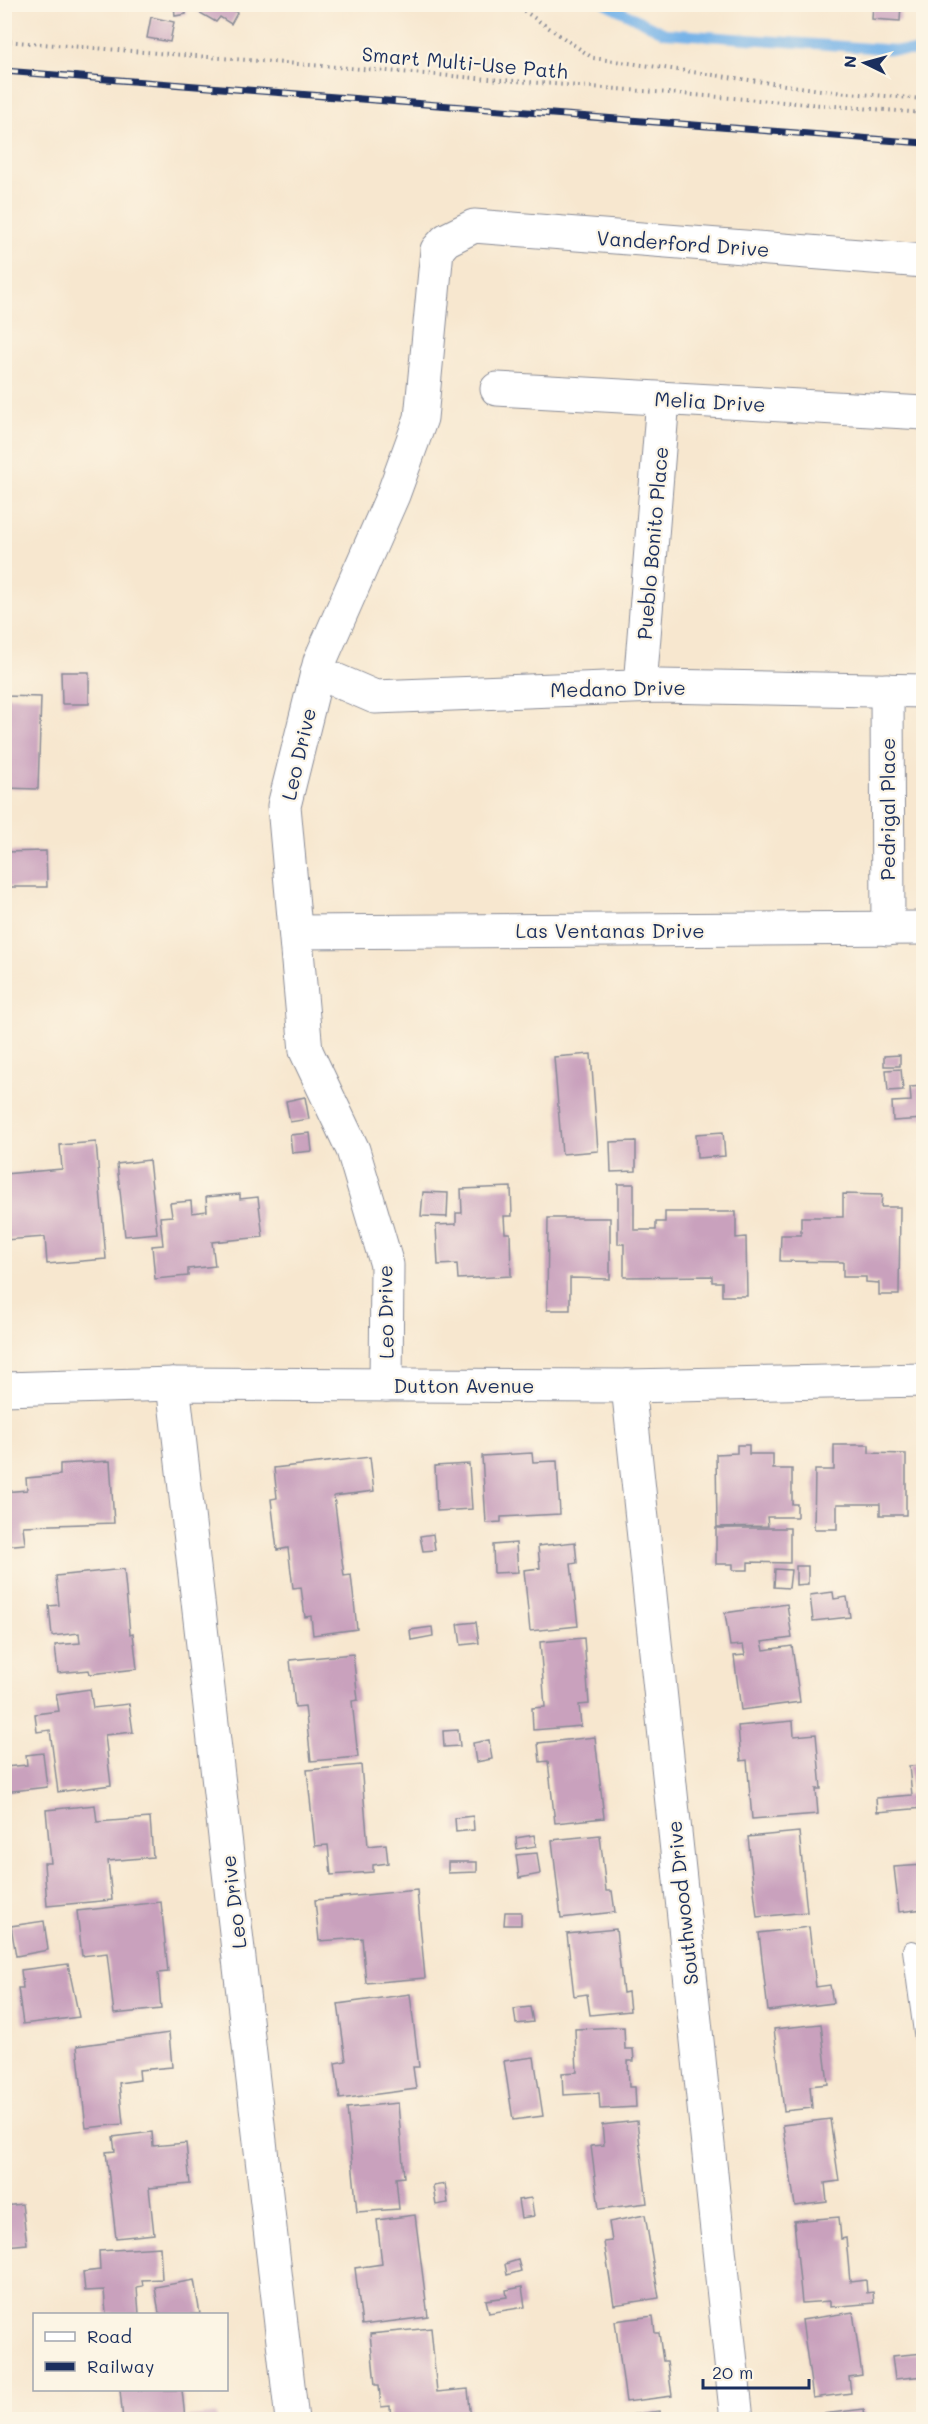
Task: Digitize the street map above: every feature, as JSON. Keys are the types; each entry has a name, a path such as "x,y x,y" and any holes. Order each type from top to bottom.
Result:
{"street":[{"name":"Vanderford Drive","path":"446,240 474,226 924,261"},
{"name":"Leo Drive","path":"386,1385 387,1265 353,1150 306,1051 284,806 317,672 393,495 421,418 437,250 446,240"},
{"name":"Melia Drive","path":"497,389 924,413"},
{"name":"Pueblo Bonito Place","path":"640,686 663,399"},
{"name":"Medano Drive","path":"317,672 375,697 640,686 924,691"},
{"name":"Pedrigal Place","path":"887,690 888,928"},
{"name":"Las Ventanas Drive","path":"297,932 924,928"},
{"name":"Dutton Avenue","path":"4,1389 173,1384 628,1386 924,1380"},
{"name":"Leo Drive","path":"173,1384 292,2420"},
{"name":"Southwood Drive","path":"628,1386 737,2420"}],"lane":[{"path":"912,1950 924,2040"}],"path":[{"path":"514,4 593,58 835,92 924,99"},
{"name":"Smart Multi-Use Path","path":"4,41 924,113"}],"building":[{"path":"174,4 186,4 186,14 175,16"},
{"path":"191,4 224,4 237,13 231,24 220,17 216,22 190,7"},
{"path":"873,4 901,4 900,21 872,19"},
{"path":"151,17 174,22 170,42 147,38"},
{"path":"61,672 89,672 89,704 62,704"},
{"path":"4,696 41,697 38,789 4,788"},
{"path":"46,851 47,887 4,887 4,852"},
{"path":"591,1054 598,1151 562,1154 554,1057"},
{"path":"900,1055 900,1066 884,1066 884,1056"},
{"path":"901,1069 903,1090 888,1091 886,1070"},
{"path":"924,1086 924,1119 893,1121 892,1102 911,1101 910,1087"},
{"path":"305,1097 309,1119 290,1122 286,1101"},
{"path":"723,1132 725,1156 697,1158 696,1134"},
{"path":"310,1133 312,1151 292,1153 290,1135"},
{"path":"636,1141 636,1171 611,1172 610,1142"},
{"path":"96,1142 106,1259 47,1264 45,1237 4,1240 4,1174 62,1169 60,1145"},
{"path":"149,1160 157,1233 125,1236 117,1164"},
{"path":"618,1184 634,1184 634,1230 656,1230 656,1222 665,1222 665,1212 736,1212 736,1238 746,1237 747,1296 722,1296 722,1282 712,1282 712,1276 624,1277 624,1244 618,1244"},
{"path":"511,1187 512,1216 504,1216 505,1233 510,1233 511,1276 458,1279 457,1264 438,1265 436,1225 456,1224 456,1213 462,1213 461,1189"},
{"path":"423,1192 448,1193 447,1217 421,1216"},
{"path":"240,1194 240,1199 258,1197 263,1237 212,1242 215,1266 188,1269 188,1276 155,1279 152,1246 163,1245 160,1217 172,1216 170,1203 191,1201 192,1213 207,1211 206,1197"},
{"path":"843,1194 882,1195 881,1207 900,1207 899,1295 879,1295 879,1283 866,1282 866,1277 843,1277 843,1262 780,1261 781,1235 801,1235 801,1217 843,1217"},
{"path":"548,1218 610,1218 610,1279 570,1278 570,1310 547,1310"},
{"path":"737,1445 749,1445 749,1454 773,1454 773,1469 792,1469 792,1504 797,1504 797,1517 767,1517 768,1526 717,1527 716,1454 737,1453"},
{"path":"834,1445 869,1445 869,1453 906,1454 906,1515 880,1515 880,1504 837,1504 837,1529 814,1529 815,1470 834,1470"},
{"path":"532,1453 533,1462 557,1461 560,1514 501,1517 501,1522 486,1523 482,1456"},
{"path":"370,1457 374,1491 334,1496 344,1576 351,1575 357,1629 313,1635 311,1616 305,1617 301,1587 293,1588 288,1548 277,1550 271,1499 277,1498 274,1468"},
{"path":"110,1461 114,1523 23,1526 25,1544 4,1546 4,1492 27,1490 26,1478 60,1475 60,1464"},
{"path":"469,1464 472,1509 437,1511 435,1466"},
{"path":"716,1528 790,1528 790,1563 748,1562 748,1570 733,1570 733,1564 716,1564"},
{"path":"433,1534 435,1550 423,1551 420,1536"},
{"path":"575,1542 577,1563 571,1564 578,1626 530,1631 524,1570 540,1568 538,1546"},
{"path":"516,1543 518,1572 494,1573 493,1545"},
{"path":"796,1566 808,1566 808,1584 796,1585"},
{"path":"124,1569 130,1634 133,1633 137,1669 90,1674 89,1670 58,1673 55,1645 80,1643 79,1633 52,1636 49,1606 59,1605 56,1576"},
{"path":"775,1569 791,1570 789,1588 774,1587"},
{"path":"833,1592 834,1599 847,1597 850,1617 813,1621 810,1595"},
{"path":"787,1604 792,1638 762,1642 764,1650 792,1646 800,1702 741,1710 734,1656 745,1655 743,1645 730,1646 725,1613"},
{"path":"476,1622 479,1643 461,1645 458,1624"},
{"path":"432,1627 433,1636 411,1640 410,1630"},
{"path":"584,1638 589,1704 579,1705 581,1726 533,1730 532,1708 545,1707 540,1642"},
{"path":"353,1654 358,1700 352,1701 358,1757 311,1761 305,1706 295,1707 290,1660"},
{"path":"90,1689 93,1708 129,1704 133,1732 105,1735 111,1785 58,1792 50,1730 37,1732 35,1714 59,1711 56,1694"},
{"path":"793,1721 794,1736 816,1734 821,1789 816,1789 818,1814 752,1819 747,1760 741,1761 738,1726"},
{"path":"458,1730 460,1746 444,1747 443,1731"},
{"path":"595,1737 604,1818 555,1823 548,1761 540,1762 538,1743"},
{"path":"489,1740 492,1759 476,1762 473,1743"},
{"path":"43,1753 47,1787 4,1792 4,1767 27,1765 26,1755"},
{"path":"361,1765 368,1846 386,1844 388,1863 373,1865 373,1872 331,1875 328,1845 315,1846 307,1770"},
{"path":"924,1765 924,1808 877,1812 876,1798 912,1795 909,1766"},
{"path":"95,1805 97,1822 150,1818 153,1857 108,1861 112,1900 47,1906 44,1863 51,1863 46,1810"},
{"path":"473,1816 474,1830 456,1832 455,1818"},
{"path":"799,1832 807,1912 757,1917 748,1837"},
{"path":"534,1835 536,1846 517,1849 516,1838"},
{"path":"600,1835 606,1891 612,1891 615,1912 561,1918 552,1840"},
{"path":"537,1853 540,1874 519,1878 516,1855"},
{"path":"448,1862 477,1862 477,1872 448,1873"},
{"path":"924,1865 924,1909 899,1912 894,1867"},
{"path":"417,1890 425,1978 366,1983 362,1938 319,1941 315,1900"},
{"path":"161,1902 168,1972 158,1973 161,2009 114,2014 107,1953 82,1956 77,1911"},
{"path":"505,1912 521,1912 521,1925 504,1925"},
{"path":"44,1921 48,1950 16,1956 11,1926"},
{"path":"809,1927 816,1987 830,1985 833,2003 768,2011 759,1933"},
{"path":"616,1929 623,1993 628,1992 630,2011 590,2015 587,1994 574,1996 567,1934"},
{"path":"68,1964 79,2017 23,2024 18,1988 23,1988 21,1970"},
{"path":"410,1994 419,2067 413,2067 416,2089 340,2099 335,2063 346,2061 338,2004"},
{"path":"530,2007 533,2022 516,2024 514,2009"},
{"path":"821,2024 828,2084 810,2086 812,2108 784,2111 774,2029"},
{"path":"624,2027 625,2049 633,2049 634,2061 628,2061 629,2087 635,2087 636,2107 600,2109 599,2093 563,2095 562,2073 577,2072 575,2029"},
{"path":"169,2033 172,2067 139,2070 140,2080 119,2083 123,2124 86,2128 77,2046"},
{"path":"534,2057 543,2116 513,2120 504,2061"},
{"path":"398,2103 404,2177 396,2178 399,2209 357,2212 347,2108"},
{"path":"830,2119 839,2181 825,2183 827,2202 795,2206 783,2125"},
{"path":"637,2121 647,2203 599,2209 591,2146 604,2145 602,2125"},
{"path":"152,2132 153,2146 186,2143 190,2184 149,2188 154,2234 116,2238 106,2152 115,2151 113,2137"},
{"path":"445,2184 448,2203 436,2205 433,2186"},
{"path":"531,2198 534,2216 521,2218 518,2200"},
{"path":"22,2204 27,2244 6,2246 4,2206"},
{"path":"415,2215 428,2317 362,2325 355,2268 382,2264 377,2220"},
{"path":"645,2215 659,2298 614,2305 604,2242 612,2241 609,2222"},
{"path":"839,2217 841,2239 846,2238 850,2282 866,2280 867,2293 873,2292 874,2303 830,2307 830,2301 802,2303 794,2221"},
{"path":"160,2247 162,2279 142,2280 143,2286 137,2287 139,2313 106,2313 104,2290 85,2291 83,2272 100,2270 99,2251"},
{"path":"518,2260 521,2271 507,2275 505,2264"},
{"path":"194,2280 200,2313 159,2313 155,2287"},
{"path":"522,2287 525,2307 489,2313 486,2300 507,2297 506,2290"},
{"path":"853,2312 862,2375 849,2377 851,2393 813,2398 802,2320"},
{"path":"653,2316 655,2333 659,2333 663,2361 667,2361 672,2396 626,2402 615,2321"},
{"path":"431,2328 437,2392 468,2389 471,2420 391,2420 390,2406 381,2407 379,2385 375,2385 370,2334"},
{"path":"924,2353 924,2376 895,2379 892,2356"},
{"path":"120,2391 182,2391 185,2418 216,2414 217,2420 123,2420"},
{"path":"864,2409 865,2420 815,2420 815,2415"},
{"path":"660,2411 661,2420 630,2420 630,2415"}],"waterway":[{"path":"606,4 665,33 924,52"}],"railway":[{"path":"4,71 924,143"}]}
